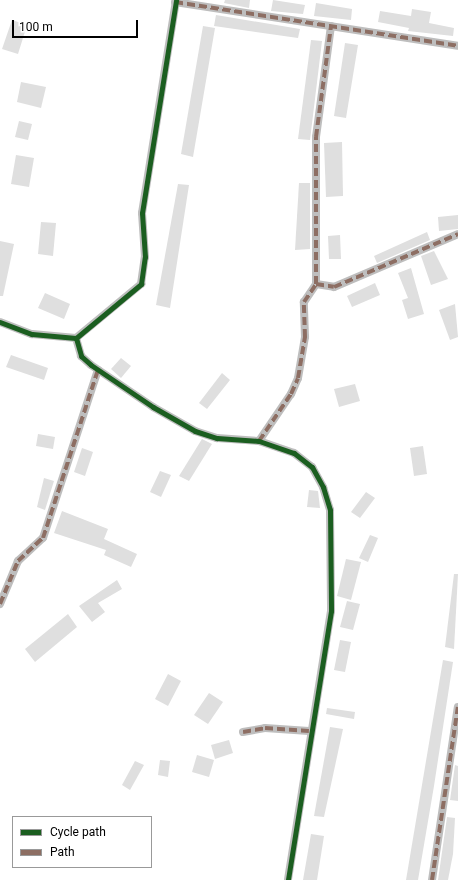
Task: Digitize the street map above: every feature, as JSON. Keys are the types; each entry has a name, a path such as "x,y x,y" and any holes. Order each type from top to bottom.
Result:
{"street":[{"path":"0,322 32,334 76,338 140,284 146,257 142,213 175,1 458,46"},
{"path":"259,441 288,400 298,378 305,337 304,302 316,284 316,137 331,26"},
{"path":"316,284 334,287 458,234"},
{"path":"76,338 81,356 98,370 195,431 217,438 259,441 294,453 312,467 324,487 330,510 331,611 309,732 288,880"},
{"path":"0,604 18,561 44,538 98,370"},
{"path":"432,880 458,707"},
{"path":"243,732 265,728 309,732"}],"building":[{"path":"225,0 250,0 249,8 224,3"},
{"path":"273,0 305,5 303,14 271,11"},
{"path":"316,3 352,9 351,20 314,16"},
{"path":"412,9 431,12 429,23 454,28 453,36 408,31 409,28 378,22 380,11 411,16"},
{"path":"216,15 300,29 298,38 214,26"},
{"path":"12,20 27,25 18,54 2,49"},
{"path":"203,26 215,28 193,157 181,154"},
{"path":"311,40 322,41 310,140 298,139"},
{"path":"345,43 358,45 346,118 334,116"},
{"path":"21,82 46,87 41,108 17,102"},
{"path":"19,121 32,124 28,140 15,137"},
{"path":"342,142 343,196 326,197 324,143"},
{"path":"16,155 34,158 29,187 11,184"},
{"path":"299,183 310,183 310,249 295,250"},
{"path":"178,184 189,185 170,308 156,305"},
{"path":"458,215 458,229 439,231 438,217"},
{"path":"41,222 56,223 53,256 38,254"},
{"path":"427,232 430,240 377,263 374,256"},
{"path":"340,235 341,259 329,259 328,236"},
{"path":"0,241 14,244 3,296 0,296"},
{"path":"434,251 448,279 431,285 421,256"},
{"path":"411,268 424,314 408,319 402,300 408,298 398,273"},
{"path":"375,283 380,295 352,307 347,296"},
{"path":"45,293 70,304 64,319 38,308"},
{"path":"455,304 458,337 450,340 439,310"},
{"path":"11,355 48,368 44,380 6,367"},
{"path":"121,358 131,366 121,378 111,369"},
{"path":"222,373 230,380 207,409 199,403"},
{"path":"355,384 360,401 339,407 334,389"},
{"path":"38,434 55,437 53,449 36,446"},
{"path":"202,439 212,444 189,481 179,476"},
{"path":"423,446 427,474 414,476 410,448"},
{"path":"82,448 93,452 85,476 74,472"},
{"path":"160,471 171,475 161,497 150,492"},
{"path":"44,478 54,481 45,510 37,507"},
{"path":"309,490 318,491 320,508 307,507"},
{"path":"366,492 375,498 360,518 351,512"},
{"path":"62,511 108,529 104,539 137,554 131,567 104,555 106,550 54,533"},
{"path":"370,535 378,538 368,562 359,558"},
{"path":"346,559 361,562 351,600 337,596"},
{"path":"454,574 458,574 454,649 445,647"},
{"path":"117,580 122,589 98,603 105,612 92,622 79,606"},
{"path":"347,601 360,604 353,630 340,627"},
{"path":"68,614 77,627 35,662 25,649"},
{"path":"340,640 351,642 345,672 334,670"},
{"path":"443,660 453,662 434,786 418,880 406,880"},
{"path":"168,674 181,681 168,706 155,699"},
{"path":"209,693 223,702 208,724 194,715"},
{"path":"327,708 355,712 354,719 326,714"},
{"path":"330,727 343,729 324,817 314,816"},
{"path":"229,740 233,753 215,759 211,745"},
{"path":"197,755 214,760 209,777 192,772"},
{"path":"160,760 170,761 168,777 158,775"},
{"path":"135,761 144,765 130,790 122,785"},
{"path":"455,765 458,766 458,801 450,800"},
{"path":"447,817 455,818 453,854 448,880 438,880"},
{"path":"311,834 324,836 317,880 303,880"}],"marked path":[{"path":"175,2 458,46"},
{"path":"316,284 316,137 331,26"},
{"path":"259,441 291,394 298,378 305,337 304,302 316,284 334,287 458,234"},
{"path":"0,604 18,561 43,538 98,370"},
{"path":"432,880 458,707"},
{"path":"243,732 265,728 309,731"}],"cycle path":[{"path":"0,322 32,334 76,338 141,284 145,257 142,213 176,0"},
{"path":"76,338 81,356 91,365 153,407 195,431 217,438 259,441 294,453 312,467 323,487 330,510 331,611 288,880"}]}
